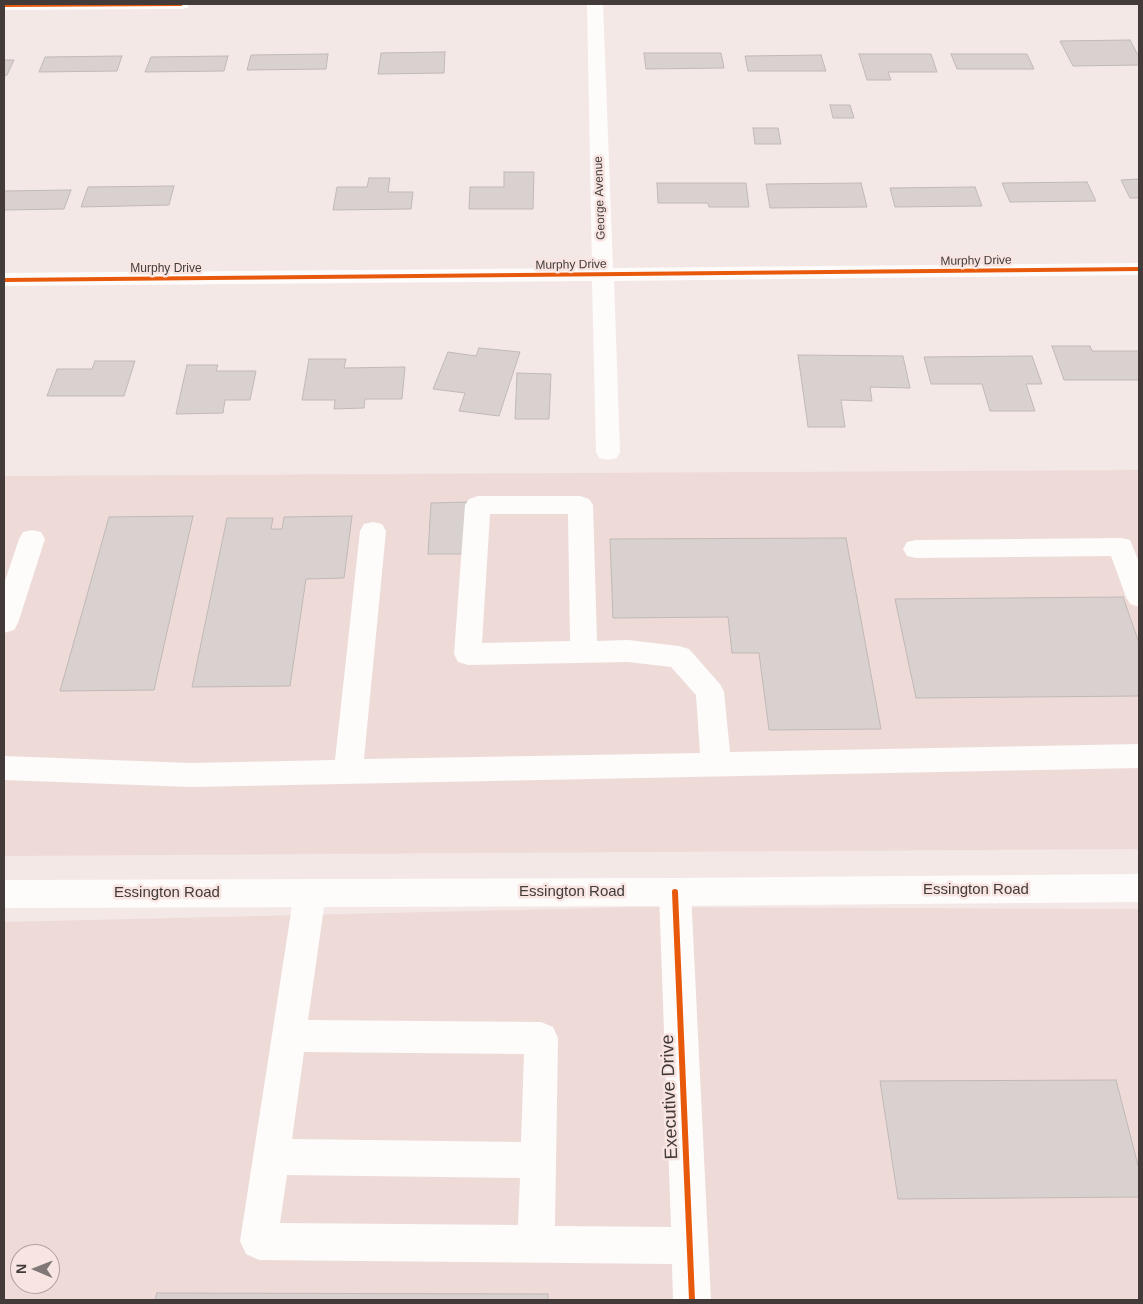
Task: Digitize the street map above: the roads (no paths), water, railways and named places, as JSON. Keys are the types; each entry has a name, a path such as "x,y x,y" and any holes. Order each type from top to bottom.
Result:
{"street":[{"path":"4,5 181,4"},
{"name":"George Avenue","path":"595,4 608,452"},
{"name":"Murphy Drive","path":"4,280 1139,269"},
{"path":"584,652 580,505 478,505 468,654 584,652 628,651 679,657 710,692 716,764"},
{"path":"348,772 373,531"},
{"path":"4,623 32,539"},
{"path":"916,549 1121,547 1139,597"},
{"path":"4,768 191,775 1139,756"},
{"name":"Essington Road","path":"4,894 675,892 1139,888"},
{"name":"Executive Drive","path":"675,892 692,1300"},
{"path":"310,893 259,1241 690,1246"},
{"path":"289,1036 542,1038 536,1244"},
{"path":"271,1157 538,1160"}]}
